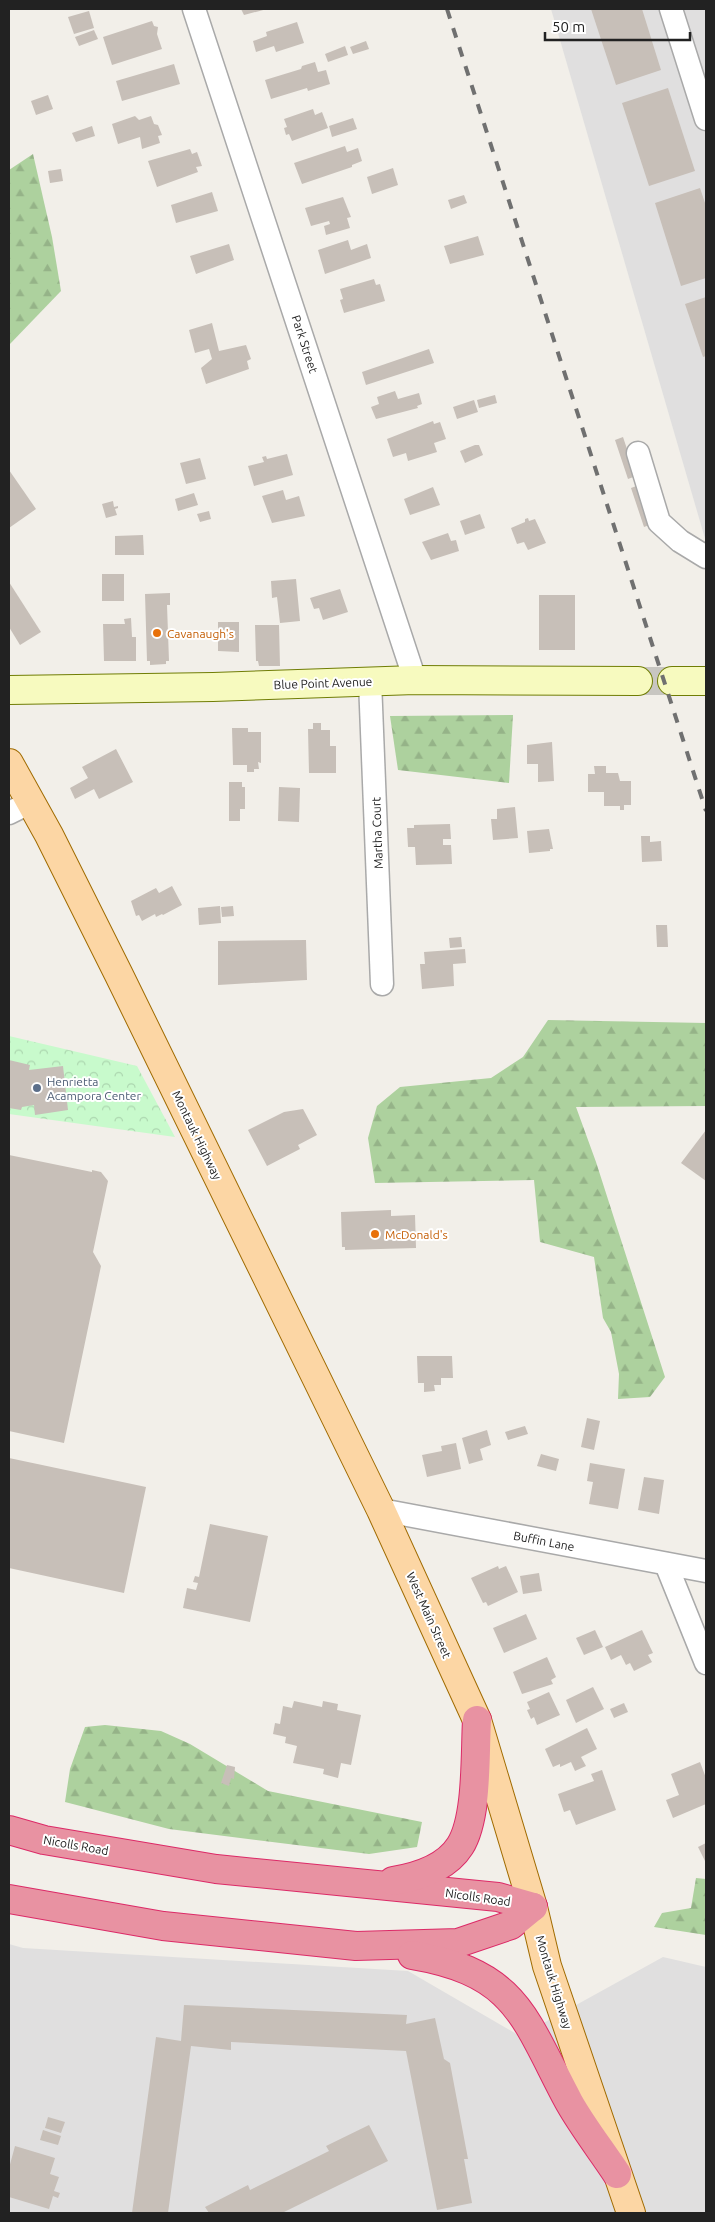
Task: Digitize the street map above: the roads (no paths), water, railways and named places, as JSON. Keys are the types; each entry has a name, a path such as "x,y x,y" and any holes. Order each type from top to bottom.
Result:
{"highway":[{"path":"373,1884 417,1877 446,1860 460,1846 467,1830 473,1800 477,1720"},
{"name":"Nicolls Road","path":"9,1830 44,1840 216,1869 498,1897 533,1907"},
{"name":"Nicolls Road","path":"9,1899 163,1926 356,1946 458,1943 511,1925 533,1907"},
{"path":"356,1946 442,1960 471,1970 494,1984 518,2006 540,2042 570,2103 618,2174"}],"main road":[{"name":"Montauk Highway","path":"9,763 20,807 381,1510"},
{"name":"West Main Street","path":"381,1510 477,1720"},
{"name":"Montauk Highway","path":"477,1720 533,1907 547,1966 631,2213"}],"street":[{"name":"Park Street","path":"194,9 416,680"},
{"path":"671,9 706,119"},
{"path":"638,453 659,522 680,541 706,557"},
{"name":"Blue Point Avenue","path":"9,690 416,680 638,681"},
{"name":"Martha Court","path":"370,681 382,984"},
{"path":"672,681 706,681"},
{"name":"Buffin Lane","path":"381,1510 706,1571"},
{"path":"666,1564 706,1663"}],"tunnel":[{"path":"638,681 672,681"}],"railway":[{"path":"447,9 706,811"}],"place":[{"name":"Cavanaugh's","path":"157,633"},
{"name":"Henrietta Acampora Center","path":"37,1088"},
{"name":"McDonald's","path":"375,1234"}]}
